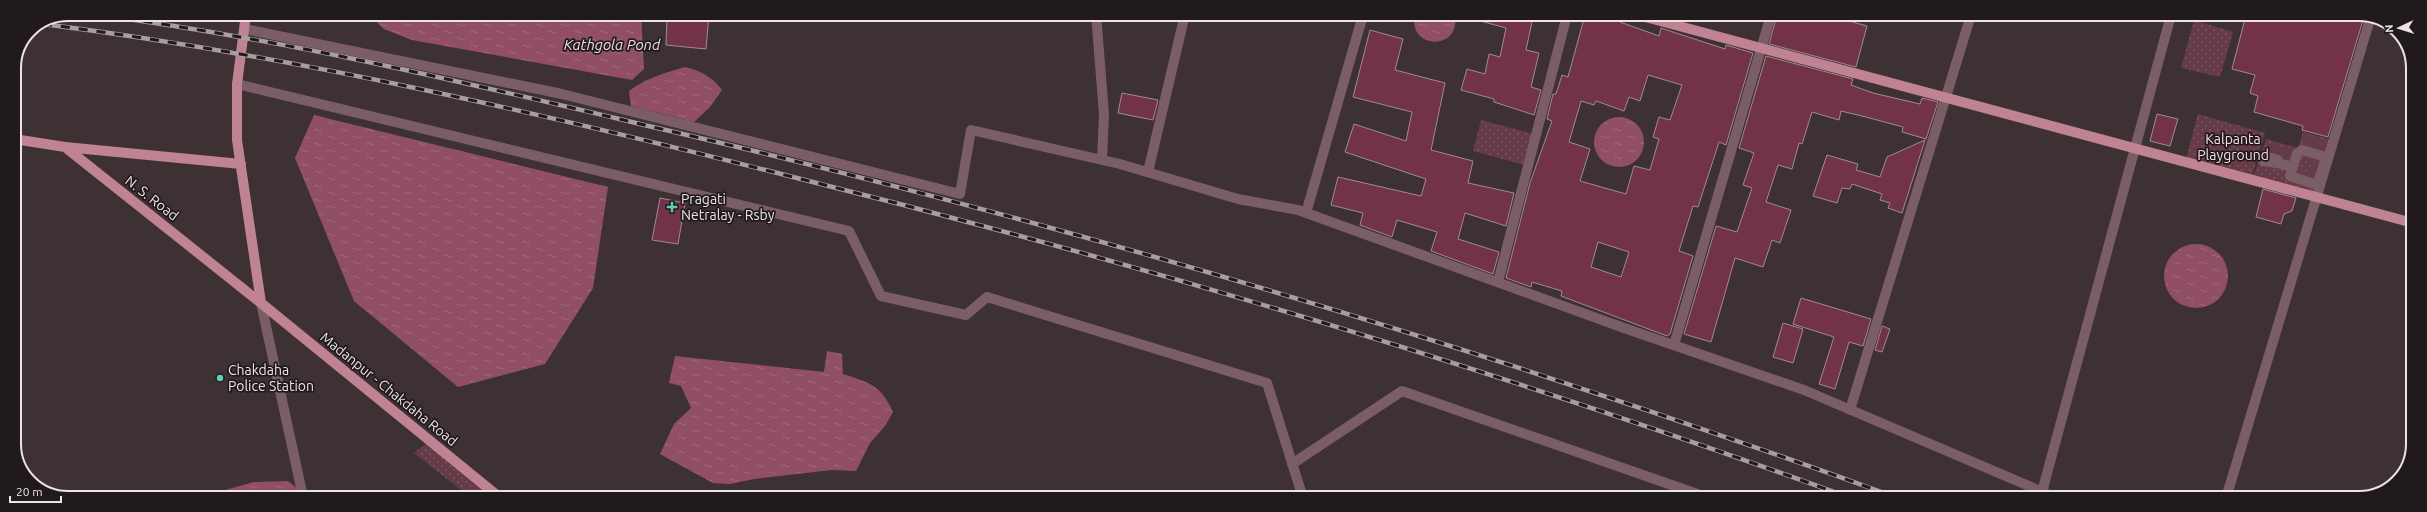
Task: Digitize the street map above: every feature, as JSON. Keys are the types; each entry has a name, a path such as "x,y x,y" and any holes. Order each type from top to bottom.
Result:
{"main road":[{"path":"246,21 237,84 237,140 261,303"},
{"path":"1661,21 2406,221"},
{"name":"N. S. Road","path":"21,140 65,147 261,303"},
{"path":"65,147 241,164"},
{"name":"Madanpur - Chakdaha Road","path":"261,303 492,491"}],"street":[{"path":"1097,21 1104,114 1102,160"},
{"path":"1148,172 1183,21"},
{"path":"1306,213 1361,21"},
{"path":"1498,282 1564,21"},
{"path":"1674,345 1769,21"},
{"path":"1850,410 1969,21"},
{"path":"2042,491 2169,21"},
{"path":"2228,491 2369,22"},
{"path":"245,29 562,94 960,194 971,130 1102,160 1238,199 1306,213 1804,390 2040,491"},
{"path":"237,84 849,231 881,296 966,316 987,297 1267,383 1301,491"},
{"path":"2278,163 2292,171"},
{"path":"261,303 301,491"},
{"path":"1292,464 1402,391 1690,491"}],"green space":[{"path":"2194,21 2233,32 2220,77 2181,68"},
{"name":"Kalpanta Playground","path":"2198,114 2265,133 2252,176 2186,158"},
{"path":"1481,120 1537,135 1528,166 1473,151"},
{"path":"2303,132 2333,140 2316,195 2253,178 2266,139 2298,148"},
{"path":"2305,135 2331,143 2328,156 2301,148"},
{"path":"2269,144 2295,151 2292,163 2266,155"},
{"path":"2315,158 2325,158 2318,182 2293,176 2295,168 2307,172 2312,170"},
{"path":"427,443 485,491 462,491 414,453"}],"water":[{"name":"Kathgola Pond","path":"375,21 641,21 644,69 632,80 412,40 384,29"},
{"path":"1415,21 1455,21 1455,27 1450,35 1443,40 1434,42 1426,40 1419,35 1415,26"},
{"path":"685,67 696,70 705,75 714,81 722,90 710,107 694,122 631,106 629,91 649,79"},
{"path":"314,115 608,187 593,288 545,364 458,387 354,301 295,158"},
{"path":"1614,117 1624,117 1637,124 1644,137 1644,147 1637,160 1624,167 1614,167 1605,163 1598,156 1594,147 1594,137 1598,128 1605,121"},
{"path":"2196,244 2214,250 2222,258 2228,276 2222,294 2214,302 2196,308 2178,302 2170,294 2164,276 2170,258 2178,250"},
{"path":"827,351 842,354 843,374 874,386 884,396 893,412 885,426 870,443 856,471 832,470 754,479 730,484 713,483 660,454 674,424 691,408 681,386 669,383 675,356 824,372"},
{"path":"288,481 299,491 222,491 254,482"}],"building":[{"path":"667,21 708,21 706,49 666,45"},
{"path":"1480,21 1532,21 1526,50 1539,53 1531,87 1541,90 1534,115 1494,102 1494,99 1461,90 1467,69 1485,74 1489,54 1500,57 1506,28"},
{"path":"1583,21 1620,21 1659,36 1661,28 1725,49 1726,45 1753,53 1726,145 1719,142 1698,207 1693,206 1679,251 1693,256 1670,334 1667,336 1561,296 1562,291 1532,282 1531,287 1506,278 1530,183 1552,121 1547,119 1553,94 1556,94 1562,75 1568,77","holes":["1648,75 1682,85 1670,120 1659,117 1653,137 1659,139 1650,170 1634,166 1626,194 1580,181 1590,149 1569,142 1581,101 1594,105 1596,101 1624,111 1629,97 1640,101","1598,242 1629,252 1621,277 1591,267"]},
{"path":"1775,21 1849,21 1867,26 1856,67 1769,44"},
{"path":"2244,21 2363,21 2328,137 2302,130 2303,126 2254,112 2258,96 2250,93 2255,75 2232,69"},
{"path":"1370,30 1403,39 1395,70 1445,83 1431,150 1473,161 1468,183 1514,193 1506,226 1465,213 1458,239 1499,252 1493,274 1431,251 1437,232 1397,220 1392,237 1360,225 1363,213 1331,205 1338,177 1421,196 1426,179 1345,152 1354,124 1406,141 1412,112 1353,97"},
{"path":"1766,56 1853,79 1851,85 1873,93 1920,104 1922,98 1938,102 1926,139 1902,132 1903,127 1841,111 1839,120 1812,112 1802,144 1799,143 1792,169 1778,165 1766,202 1791,210 1780,243 1772,240 1763,267 1735,258 1711,342 1684,334 1716,226 1737,232 1752,188 1743,185 1754,153 1739,148"},
{"path":"1122,93 1158,100 1153,120 1118,113"},
{"path":"2157,114 2178,119 2170,146 2150,141"},
{"path":"1925,140 1902,213 1888,208 1890,203 1880,200 1882,194 1852,184 1850,189 1842,188 1837,203 1813,196 1827,155 1858,164 1856,170 1880,177 1887,157"},
{"path":"2263,189 2296,198 2292,211 2284,214 2281,224 2256,217"},
{"path":"660,198 685,203 678,244 652,240"},
{"path":"1801,298 1871,319 1863,346 1849,342 1835,389 1819,384 1834,337 1793,324"},
{"path":"1783,323 1803,329 1793,363 1773,357"},
{"path":"1882,326 1890,329 1882,352 1875,350"}],"railway":[{"path":"140,21 232,36 373,63 583,110 811,165 1125,248 1436,341 1591,391 1878,491"},
{"path":"50,25 137,37 231,53 419,89 512,109 697,153 923,210 1191,284 1457,364 1589,407 1831,491"}],"place":[{"name":"Pragati Netralay - Rsby","path":"672,207"},
{"name":"Chakdaha Police Station","path":"220,378"}]}
